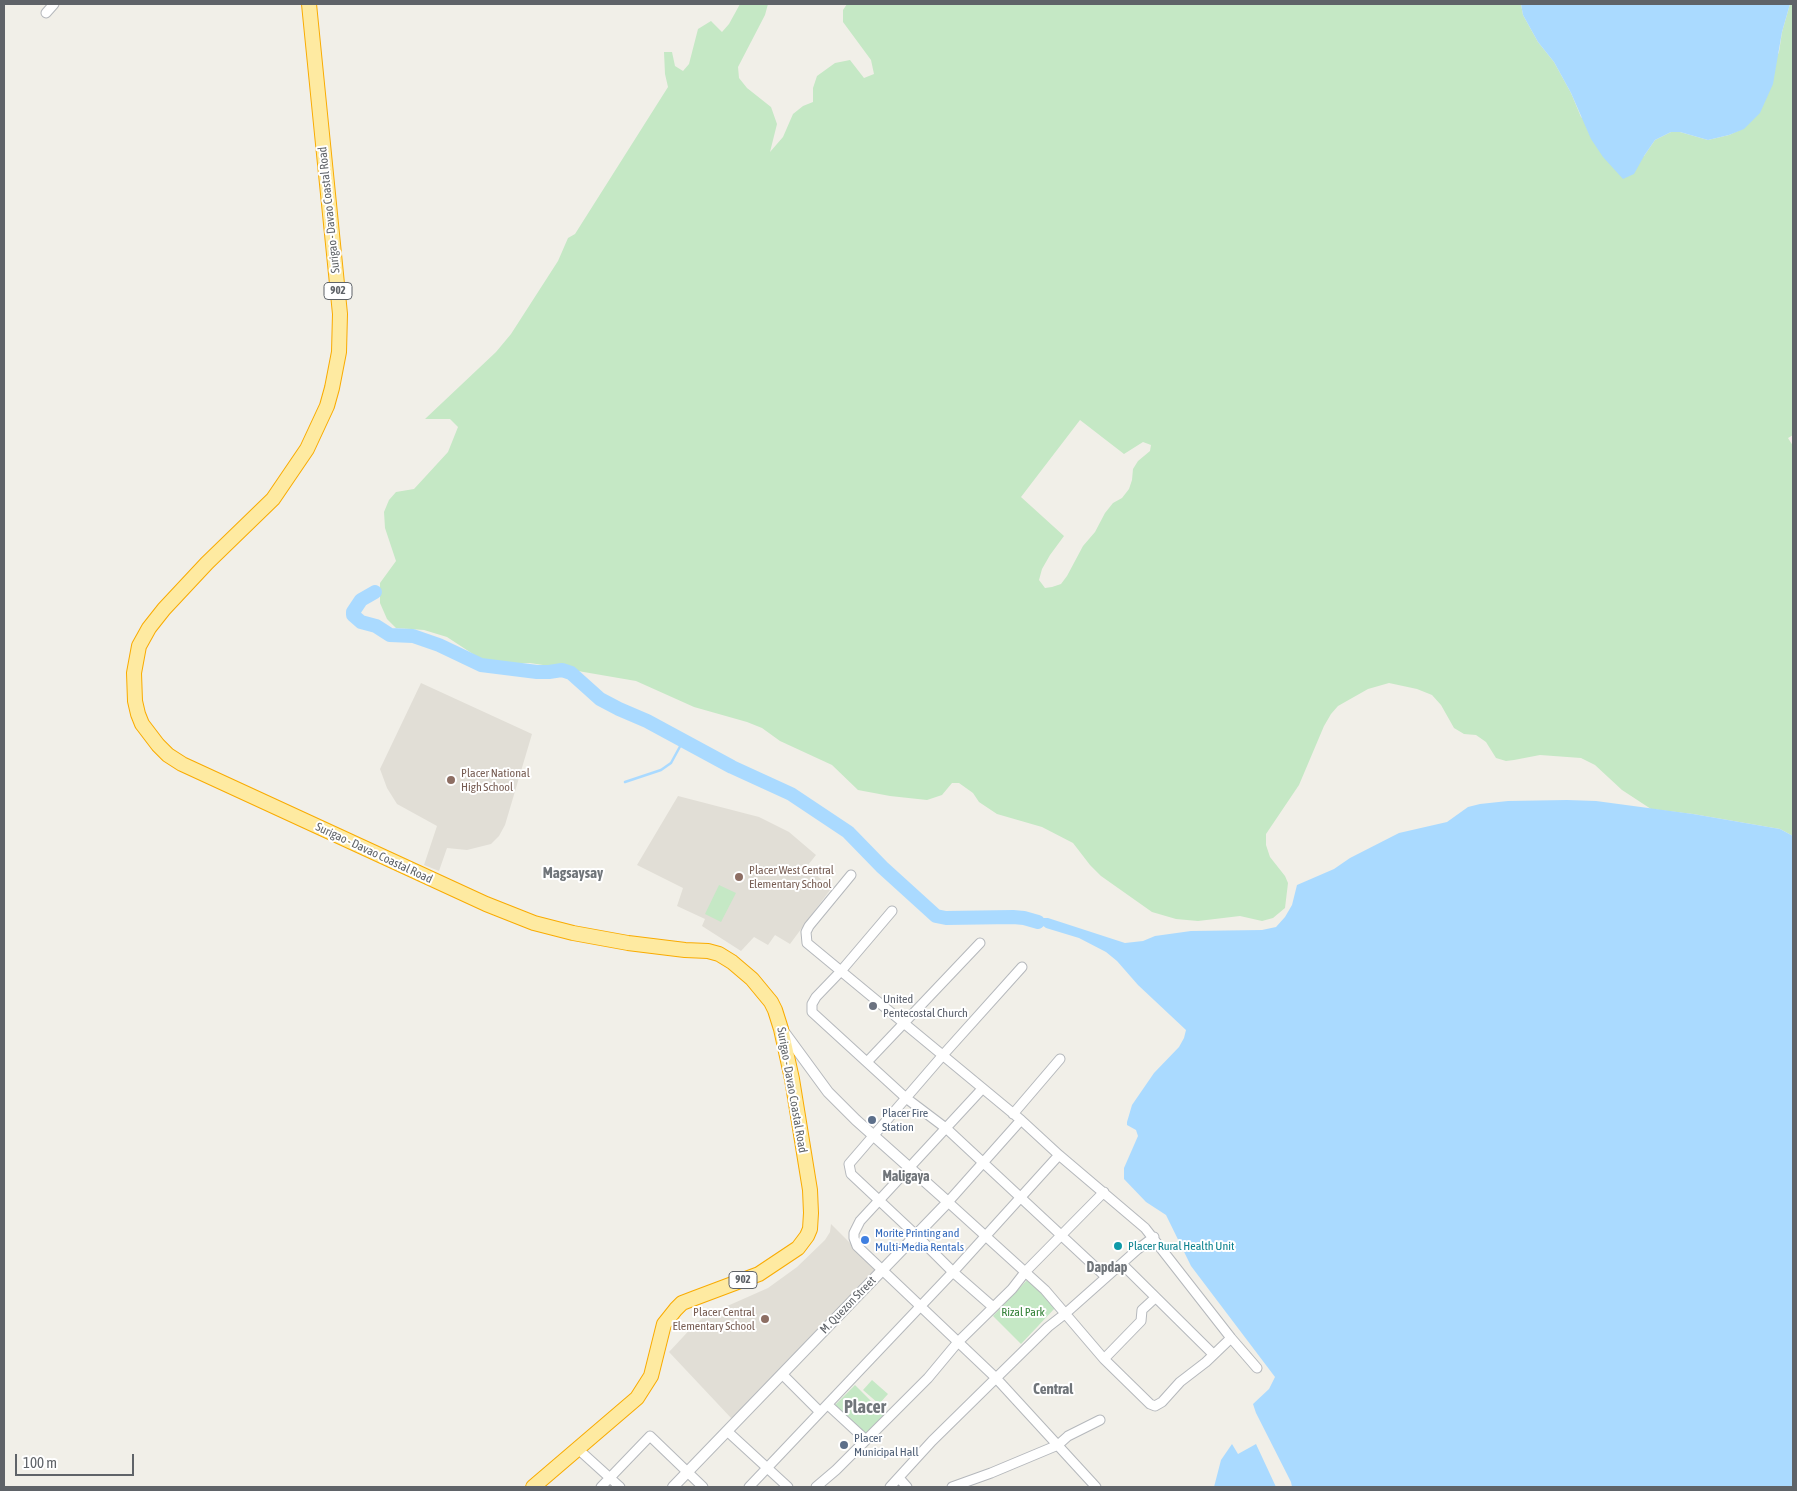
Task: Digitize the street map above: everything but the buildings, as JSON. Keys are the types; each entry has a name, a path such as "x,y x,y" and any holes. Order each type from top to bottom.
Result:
{"highway":[{"name":"Surigao - Davao Coastal Road","path":"310,4 336,273 340,334 339,352 332,388 327,406 306,450 273,498 207,562 154,620 139,646 134,673 134,700 138,714 150,736 168,755 196,772 486,904 534,923 602,939 685,950 708,951 719,954 743,971 761,988 771,1002 781,1028 792,1079 810,1190 811,1213 807,1236 798,1248 789,1256 759,1274 682,1303 676,1308 664,1324 651,1376 643,1391 633,1402 534,1487"}],"street":[{"path":"46,13 54,4"},
{"path":"851,874 809,926 805,936 807,942 1021,1120 1154,1237 1231,1338 1257,1368"},
{"path":"892,911 841,971 816,997 811,1008 814,1015 906,1098 947,1129 982,1164 1106,1277"},
{"path":"867,1062 980,943"},
{"path":"993,1307 953,1272 850,1174 848,1168 855,1155 875,1136 942,1055 1022,968"},
{"path":"781,1028 828,1092 909,1168 987,1235 1026,1272 1066,1313 1104,1359 1150,1404 1155,1406 1162,1402 1180,1382 1206,1362 1231,1338"},
{"path":"1013,1114 1060,1059"},
{"path":"982,1089 860,1221 854,1233 854,1238 857,1246 881,1270 996,1378 1096,1487"},
{"name":"M. Quezon Street","path":"673,1487 948,1202 1021,1120"},
{"path":"749,1487 1022,1199 1060,1155"},
{"path":"816,1487 928,1378 958,1342 1012,1289 1026,1272 1104,1192"},
{"path":"890,1487 932,1441 1048,1327 1154,1237"},
{"path":"1122,1264 1213,1354"},
{"path":"1104,1359 1140,1322 1142,1310 1155,1298"},
{"path":"782,1374 820,1412"},
{"path":"828,1404 866,1440"},
{"path":"952,1487 1058,1445 1068,1436 1100,1420"},
{"path":"727,1431 788,1487"},
{"path":"601,1487 650,1436 703,1487"},
{"path":"578,1449 620,1487"},
{"path":"899,1478 907,1487"}],"shaded area":[{"name":"Placer National High School","path":"421,683 532,734 505,825 499,836 491,844 467,850 447,848 439,871 424,865 437,826 397,804 387,788 380,769"},
{"name":"Placer West Central Elementary School","path":"678,796 759,817 789,832 816,855 808,865 830,890 790,944 775,935 768,945 754,937 741,951 702,926 705,919 677,906 683,888 637,865"},
{"name":"Placer Central Elementary School","path":"831,1224 876,1269 732,1419 669,1352 696,1323 707,1315 768,1288 797,1267 825,1240 830,1232"}],"green space":[{"path":"740,4 768,4 765,15 738,67 739,78 747,88 771,107 777,124 770,152 783,137 793,114 803,106 813,102 813,88 817,76 835,63 850,60 864,78 874,74 871,60 843,22 843,10 847,4 1521,4 1523,15 1538,42 1554,62 1571,93 1581,117 1644,156 1655,140 1671,132 1680,132 1708,140 1729,135 1744,128 1779,52 1782,32 1790,4 1793,4 1793,435 1788,438 1793,446 1793,836 1780,829 1651,809 1622,790 1595,765 1581,758 1540,755 1506,761 1496,758 1486,742 1476,735 1464,734 1454,728 1441,705 1432,695 1417,689 1389,683 1368,689 1338,706 1331,714 1299,785 1266,834 1266,845 1270,857 1285,876 1288,883 1285,908 1273,918 1262,921 1240,916 1198,921 1176,919 1152,912 1101,876 1073,843 1042,827 997,814 979,802 973,793 959,783 952,783 942,795 927,800 858,790 832,765 780,741 762,728 694,707 636,681 530,663 494,664 479,658 447,637 424,630 396,628 387,619 380,603 380,583 396,561 385,528 384,512 389,500 396,492 414,489 448,452 458,427 450,419 425,419 496,352 511,334 558,261 568,238 575,234 668,87 665,74 664,52 672,52 675,66 683,71 689,64 698,29 711,21 722,32 729,24","holes":["1080,420 1124,454 1143,442 1151,445 1150,451 1138,461 1133,469 1129,489 1105,513 1095,532 1083,546 1067,576 1061,584 1045,588 1039,580 1042,569 1064,536 1021,497"]},
{"path":"719,885 736,893 721,922 705,914"},
{"name":"Rizal Park","path":"1028,1279 1056,1307 1021,1344 993,1316"},
{"path":"872,1380 888,1394 879,1404 863,1390"},
{"path":"855,1385 885,1415 865,1435 835,1405"}],"water":[{"path":"1521,4 1790,4 1782,32 1773,84 1760,113 1744,129 1708,140 1680,132 1671,132 1655,140 1634,174 1623,179 1603,157 1591,139 1571,93 1554,62 1538,42 1523,15"},
{"path":"1508,801 1596,801 1693,814 1780,829 1793,836 1793,1487 1292,1487 1253,1404 1269,1389 1275,1377 1191,1266 1166,1215 1146,1202 1124,1179 1124,1168 1138,1136 1136,1130 1127,1125 1132,1105 1154,1073 1179,1047 1186,1030 1106,952 1079,938 1046,928 1038,922 1048,918 1125,943 1143,941 1155,936 1191,931 1262,930 1276,927 1292,905 1297,885 1334,869 1350,858 1399,833 1447,822 1468,807 1480,804"},
{"path":"1232,1444 1238,1454 1256,1444 1276,1487 1214,1487 1221,1460"}],"waterway":[{"path":"375,592 361,600 353,612 353,615 361,622 376,626 390,635 413,636 439,645 481,665 537,672 562,670 571,673 600,699 647,721 732,767 791,794 848,832 882,867 936,916 946,918 1013,917 1038,922"},
{"path":"625,782 661,770 671,763 683,741"}],"place":[{"name":"Placer National High School","path":"451,780"},
{"name":"Placer West Central Elementary School","path":"739,877"},
{"name":"United Pentecostal Church","path":"873,1006"},
{"name":"Placer Fire Station","path":"872,1120"},
{"name":"Morite Printing and Multi-Media Rentals","path":"865,1240"},
{"name":"Placer Rural Health Unit","path":"1118,1246"},
{"name":"Placer Central Elementary School","path":"765,1319"},
{"name":"Placer Municipal Hall","path":"844,1445"}],"district":[{"name":"Magsaysay","path":"573,873"},
{"name":"Maligaya","path":"906,1177"},
{"name":"Dapdap","path":"1107,1268"},
{"name":"Central","path":"1053,1389"},
{"name":"Placer","path":"865,1407"}]}
